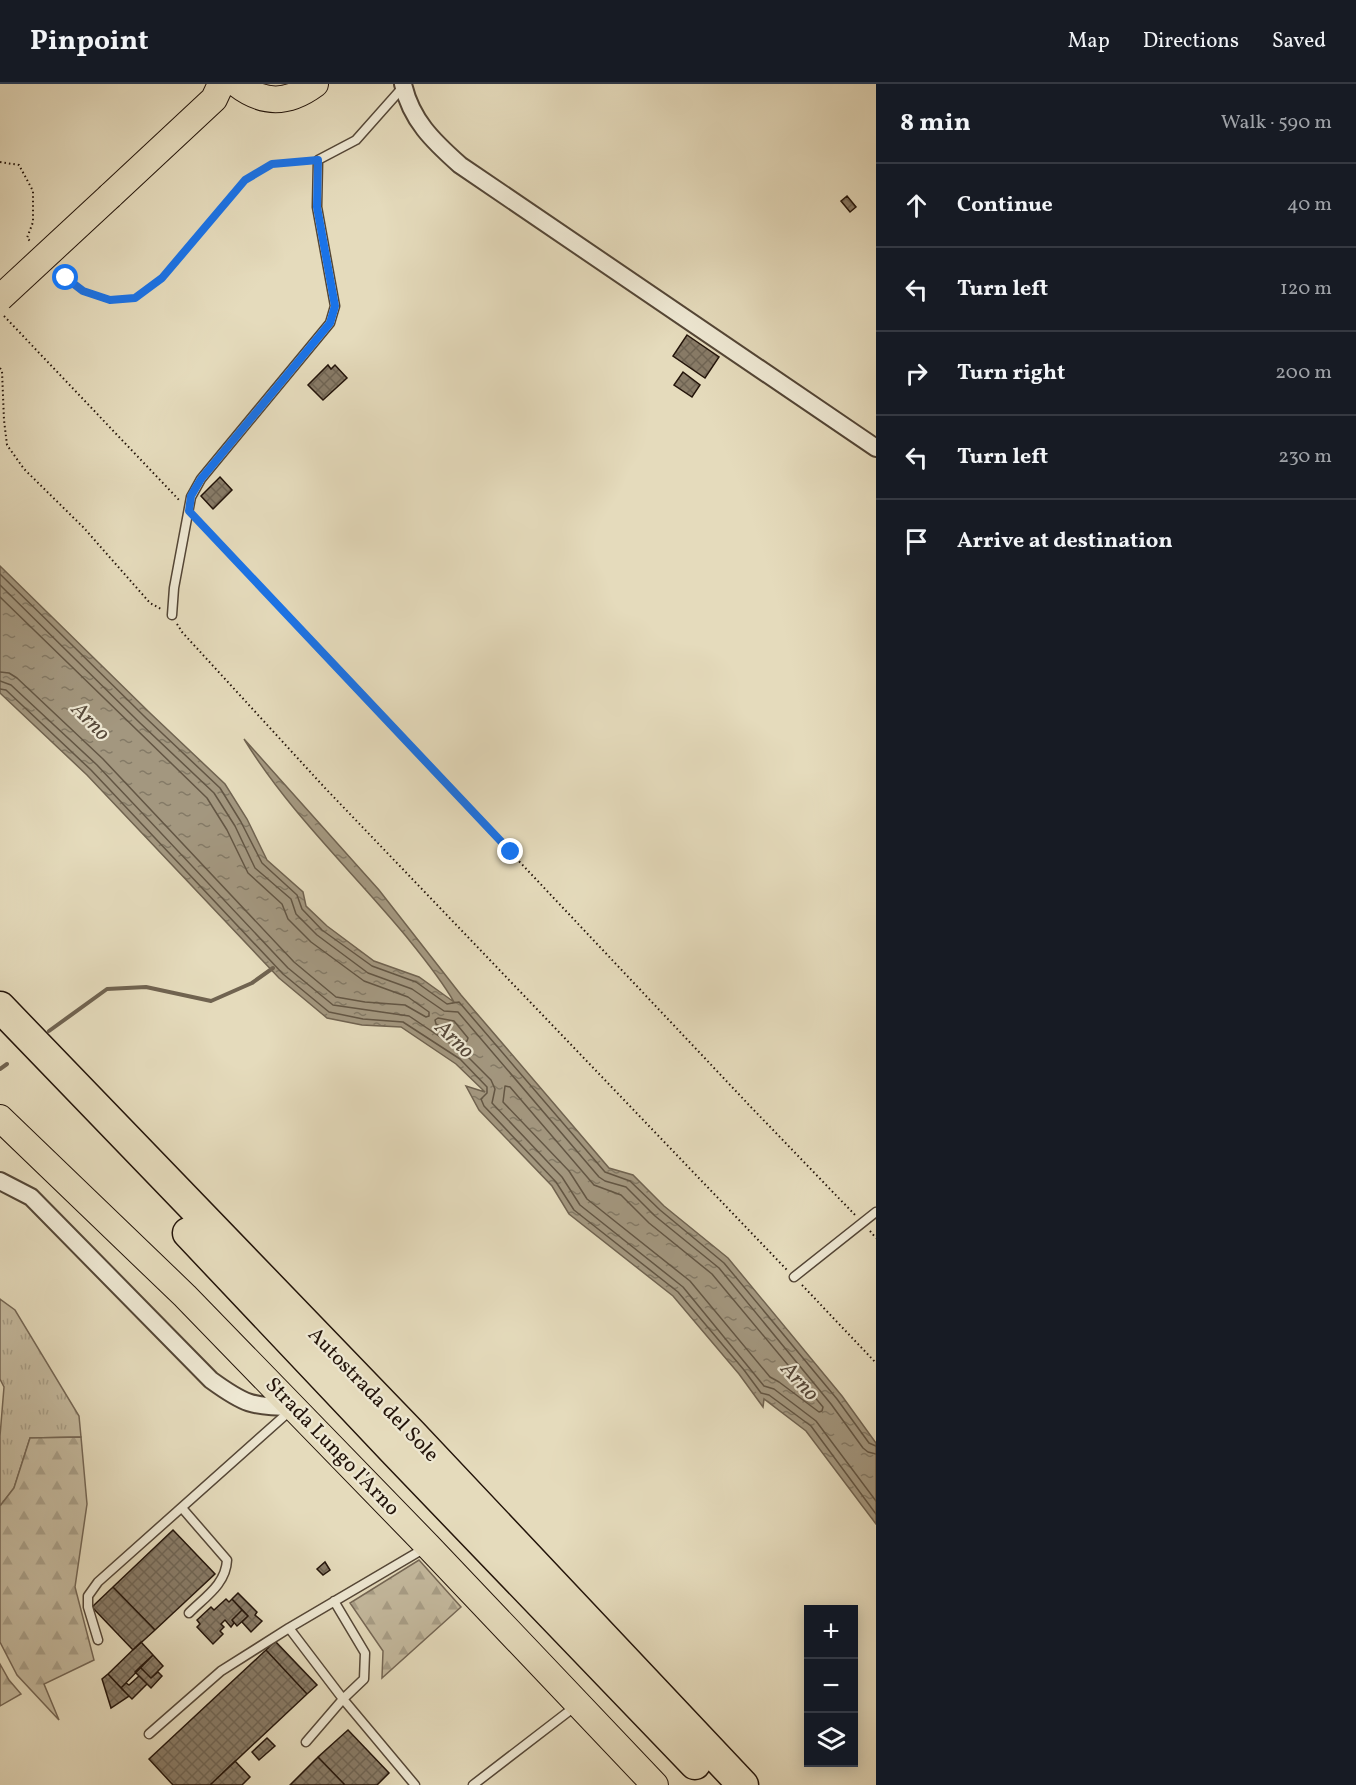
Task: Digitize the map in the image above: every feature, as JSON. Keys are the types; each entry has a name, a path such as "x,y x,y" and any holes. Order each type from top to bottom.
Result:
{"highway":[{"name":"Autostrada del Sole","path":"0,1008 411,1433 743,1785"},
{"name":"Autostrada del Sole","path":"0,1034 394,1451 715,1785"}],"main road":[{"path":"0,298 218,92 243,88 266,99 284,100 302,94 315,84"},
{"name":"Strada Lungo l'Arno","path":"0,1118 185,1296 428,1546 655,1785"}],"street":[{"path":"403,85 412,111 429,138 460,165 876,448"},
{"path":"0,1181 31,1197 211,1380 237,1399 262,1407 293,1407"}],"lane":[{"path":"172,615 174,588 191,496 201,479 330,323 335,306 317,207 318,160 356,140 403,85"},
{"path":"794,1277 876,1212"},
{"path":"98,1640 88,1607 88,1596 98,1582 293,1407"},
{"path":"182,1508 227,1560 220,1583 189,1613"},
{"path":"149,1734 221,1671 428,1546"},
{"path":"306,1742 363,1679 365,1653 334,1601"},
{"path":"289,1628 343,1699 415,1785"},
{"path":"473,1785 578,1704"}],"path":[{"path":"58,270 83,291 110,300 135,298 162,278 245,180 272,164 318,160"},
{"path":"0,162 19,165 33,191 33,222 27,238 35,246"},
{"path":"0,312 876,1238"},
{"path":"0,368 7,445 24,469 84,528 150,603 172,615 182,632 326,788 876,1363"}],"green space":[{"path":"0,1299 15,1310 79,1416 81,1437 30,1438 14,1488 0,1506 0,1436 4,1387 0,1379"},
{"path":"81,1437 87,1504 75,1587 94,1660 44,1684 59,1720 17,1675 0,1642 0,1506 14,1488 30,1438"},
{"path":"419,1560 461,1607 382,1678 383,1651 350,1603"},
{"path":"0,1664 9,1680 21,1694 0,1706"}],"water":[{"name":"Arno","path":"0,566 225,784 247,819 267,860 303,892 306,906 327,926 374,961 419,977 454,1002 405,935 280,791 244,739 379,890 461,995 609,1168 633,1175 664,1206 728,1258 842,1396 876,1443 876,1524 806,1431 764,1399 763,1407 739,1374 673,1296 569,1214 552,1186 479,1110 466,1086 485,1092 456,1064 401,1027 362,1025 327,1018 279,978 87,775 0,693"}],"building":[{"path":"847,196 856,207 850,212 841,201"},
{"path":"687,335 719,357 705,378 673,356"},
{"path":"328,365 331,369 335,365 347,378 323,400 308,385"},
{"path":"683,372 700,385 692,397 674,385"},
{"path":"220,477 232,490 213,509 201,496"},
{"path":"173,1530 215,1574 155,1630 113,1587"},
{"path":"325,1562 330,1570 323,1575 317,1569"},
{"path":"113,1587 155,1630 133,1650 92,1607"},
{"path":"238,1593 257,1612 255,1615 262,1621 251,1632 242,1622 248,1616 232,1599"},
{"path":"226,1599 229,1602 232,1599 242,1610 232,1620 234,1623 231,1627 225,1620 221,1624 224,1627 220,1631 223,1634 213,1644 197,1627 200,1624 197,1620 211,1607 214,1610"},
{"path":"242,1610 248,1616 237,1626 232,1620"},
{"path":"275,1641 317,1685 307,1694 266,1650"},
{"path":"141,1642 153,1655 121,1688 108,1674"},
{"path":"266,1650 307,1694 210,1785 173,1785 149,1759"},
{"path":"153,1655 163,1666 151,1678 140,1667"},
{"path":"140,1667 151,1678 158,1672 162,1676 151,1688 135,1672"},
{"path":"108,1674 129,1696 111,1708 102,1679"},
{"path":"139,1676 147,1684 132,1699 121,1688 126,1683 129,1685"},
{"path":"348,1730 389,1773 377,1785 345,1785 318,1757"},
{"path":"267,1738 275,1746 259,1760 252,1752"},
{"path":"318,1757 345,1785 290,1785"},
{"path":"235,1761 250,1777 242,1785 210,1785"}],"waterway":[{"path":"49,1031 107,989 146,987 211,1001 252,983 273,968"},
{"path":"0,1069 7,1064"}],"route":[{"path":"66,278 83,291 110,300 135,298 162,278 245,180 272,164 318,160 317,207 335,306 330,323 201,479 191,496 189,511 511,852"}]}
